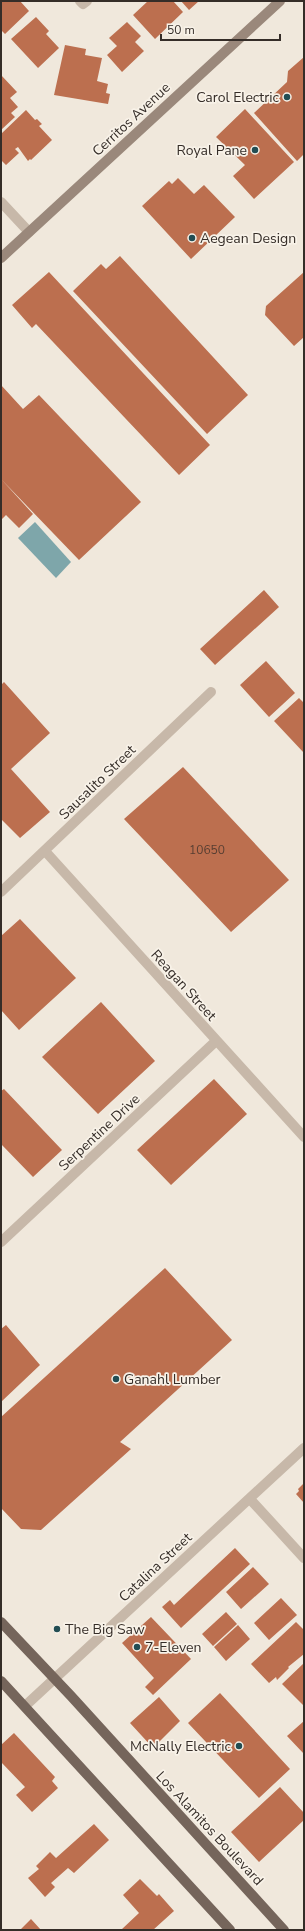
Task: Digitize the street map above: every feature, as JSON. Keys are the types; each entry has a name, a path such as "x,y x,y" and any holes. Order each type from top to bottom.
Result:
{"main road":[{"name":"Cerritos Avenue","path":"1,258 280,1"},
{"name":"Los Alamitos Boulevard","path":"1,1622 55,1678 284,1930"},
{"path":"1,1680 230,1930"}],"street":[{"path":"1,202 30,232"},
{"name":"Sausalito Street","path":"1,892 211,692"},
{"name":"Reagan Street","path":"45,851 304,1137"},
{"name":"Serpentine Drive","path":"1,1242 216,1041"},
{"name":"Catalina Street","path":"25,1706 304,1448"},
{"path":"250,1499 304,1558"}],"water":[{"path":"35,522 71,562 56,578 18,538"}],"building":[{"path":"1,1 20,1 29,11 5,34 1,30"},
{"path":"148,1 173,1 183,12 155,39 133,15"},
{"path":"181,1 199,1 189,10"},
{"path":"36,17 49,31 46,34 59,48 38,68 11,39"},
{"path":"127,22 141,36 135,42 144,51 122,72 107,55 117,46 109,38"},
{"path":"65,45 86,49 85,55 102,58 97,81 108,84 106,93 110,94 108,104 54,95"},
{"name":"Carol Electric","path":"304,57 304,154 297,161 254,113 287,82 288,71"},
{"path":"1,75 17,92 10,98 18,107 11,113 15,117 1,130"},
{"name":"Royal Pane","path":"245,109 294,162 254,199 233,176 245,165 216,137"},
{"path":"26,110 35,120 37,119 42,124 39,126 52,140 31,160 30,159 28,161 18,147 15,149 19,153 6,165 1,160 1,134"},
{"name":"Aegean Design","path":"178,178 194,194 204,185 235,217 191,259 142,206 169,181 172,184"},
{"path":"120,256 248,395 207,434 73,291 101,264 106,269"},
{"path":"49,272 210,445 179,475 36,324 32,328 12,305"},
{"path":"304,272 304,337 294,346 265,315 266,306"},
{"path":"1,385 23,409 39,395 141,502 79,560 1,479"},
{"path":"1,479 33,514 19,528 6,515 1,520"},
{"path":"264,590 279,607 215,665 200,649"},
{"path":"266,661 295,693 269,717 240,685"},
{"path":"4,682 50,733 11,769 50,812 20,838 1,819 1,685"},
{"path":"299,698 304,703 304,753 274,721"},
{"path":"183,767 289,880 231,932 124,819"},
{"path":"20,919 76,978 19,1030 1,1010 1,936"},
{"path":"101,1002 155,1061 98,1114 42,1057"},
{"path":"214,1079 247,1114 171,1185 137,1150"},
{"path":"4,1089 62,1150 33,1177 1,1144 1,1091"},
{"name":"Ganahl Lumber","path":"165,1268 232,1340 120,1442 131,1449 41,1530 21,1529 1,1508 1,1417"},
{"path":"6,1325 40,1365 1,1402 1,1329"},
{"path":"304,1483 304,1503 296,1494 299,1491 298,1489"},
{"path":"235,1548 250,1564 181,1628 162,1607 170,1600 174,1605"},
{"path":"253,1567 269,1584 241,1609 226,1592"},
{"path":"281,1598 297,1615 269,1640 254,1623"},
{"path":"226,1612 237,1624 213,1646 202,1634"},
{"path":"151,1617 191,1659 153,1695 145,1687 154,1678 122,1643"},
{"path":"296,1622 304,1630 304,1654 288,1667 289,1668 277,1680 276,1677 269,1683 251,1664"},
{"path":"238,1625 250,1639 226,1661 214,1647"},
{"path":"304,1663 304,1704 303,1705 282,1684"},
{"name":"McNally Electric","path":"220,1693 290,1769 259,1798 188,1723"},
{"path":"159,1697 180,1721 153,1748 130,1723"},
{"path":"304,1721 304,1754 287,1736"},
{"path":"14,1733 55,1777 52,1781 58,1788 32,1812 16,1795 25,1787 1,1762 1,1745"},
{"path":"280,1787 304,1813 304,1820 259,1862 231,1832"},
{"path":"94,1824 109,1840 74,1873 68,1868 51,1883 55,1887 45,1897 28,1878 39,1869 36,1866 50,1852 56,1858"},
{"path":"140,1879 157,1896 159,1894 174,1911 153,1930 121,1930 139,1913 123,1895"},
{"path":"31,1919 41,1930 20,1930"}],"place":[{"name":"Carol Electric","path":"287,97"},
{"name":"Royal Pane","path":"255,150"},
{"name":"Aegean Design","path":"192,238"},
{"name":"Ganahl Lumber","path":"116,1379"},
{"name":"The Big Saw","path":"57,1629"},
{"name":"7-Eleven","path":"137,1647"},
{"name":"McNally Electric","path":"239,1746"}]}
